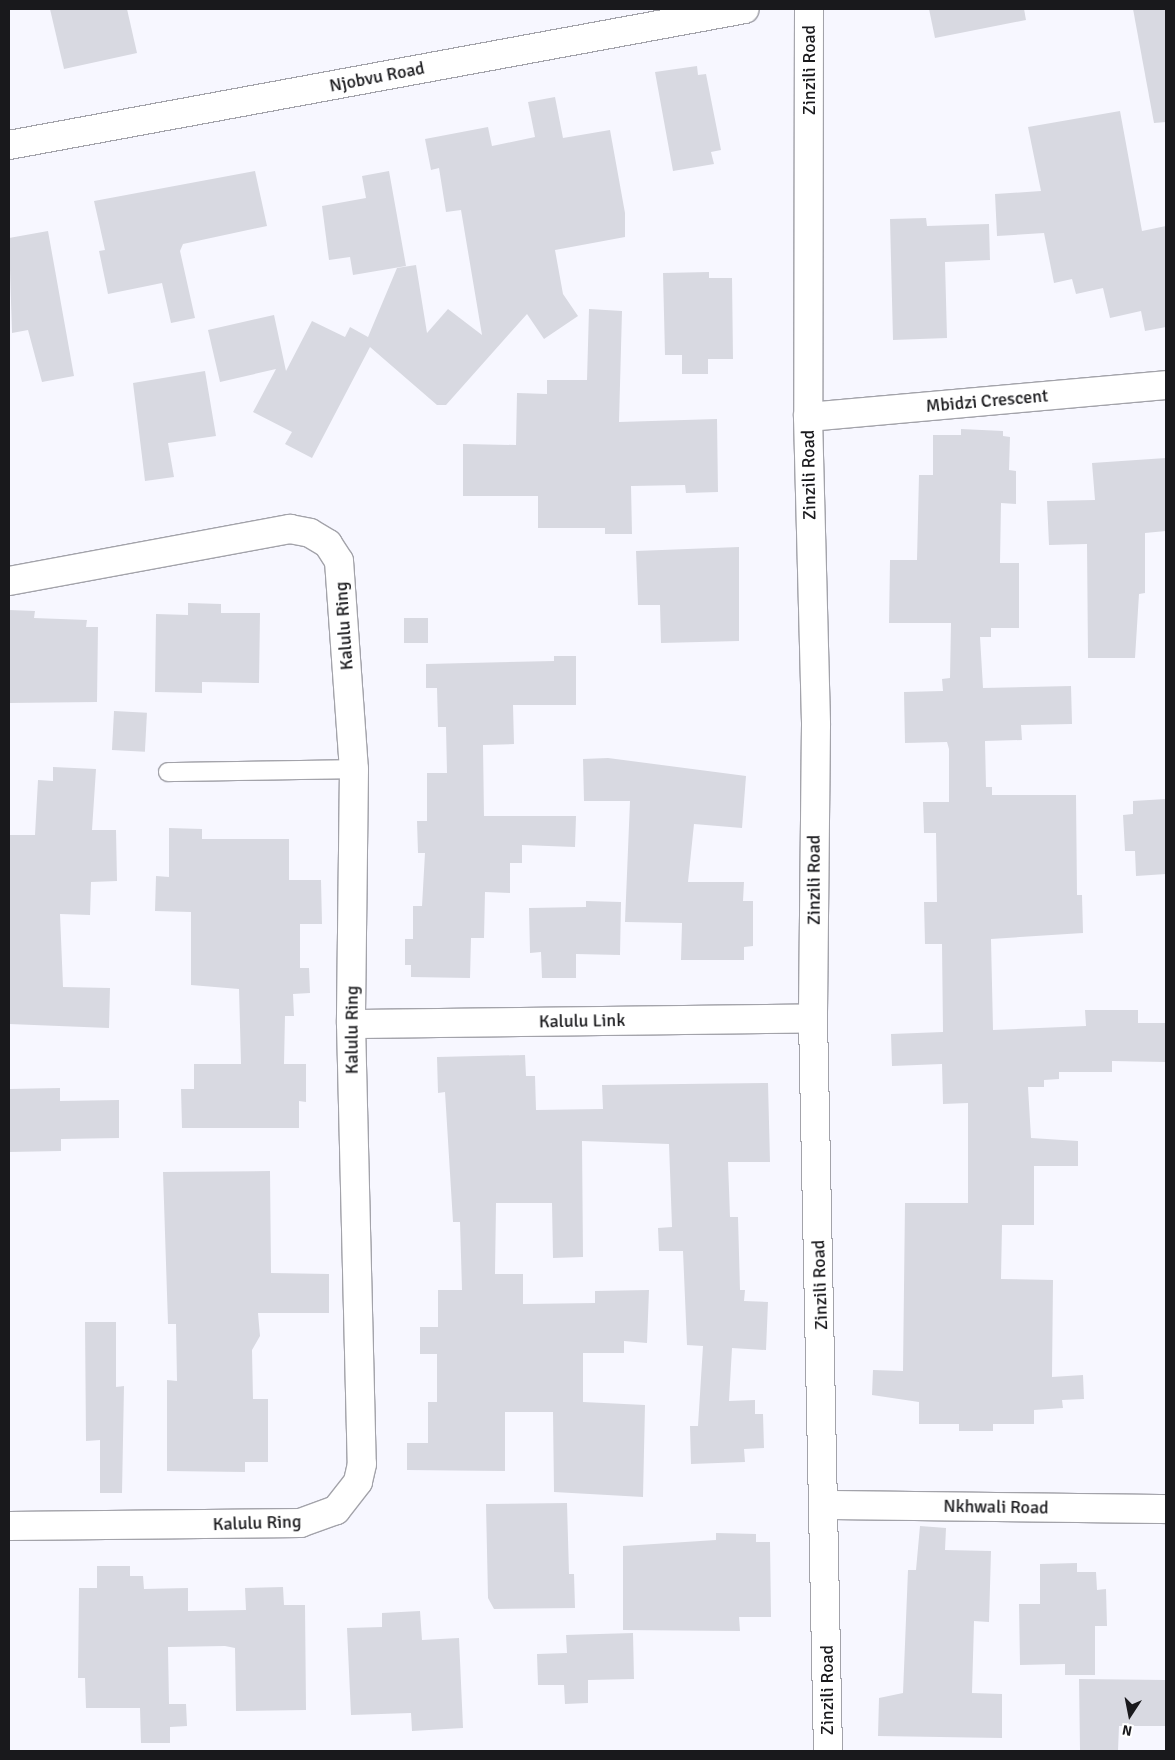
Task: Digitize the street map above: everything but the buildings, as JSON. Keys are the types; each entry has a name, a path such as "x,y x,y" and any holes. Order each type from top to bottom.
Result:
{"street":[{"name":"Njobvu Road","path":"9,145 745,9"},
{"name":"Zinzili Road","path":"809,9 808,417 816,725 813,1018 826,1505 828,1751"},
{"name":"Mbidzi Crescent","path":"808,417 1166,385"},
{"name":"Kalulu Ring","path":"9,582 262,531 310,532 328,544 340,561 354,769 351,1024 362,1464 349,1497 320,1519 301,1524 9,1526"},
{"name":"Kalulu Link","path":"351,1024 813,1018"},
{"name":"Nkhwali Road","path":"826,1505 1166,1509"}],"lane":[{"path":"168,772 354,769"}]}
